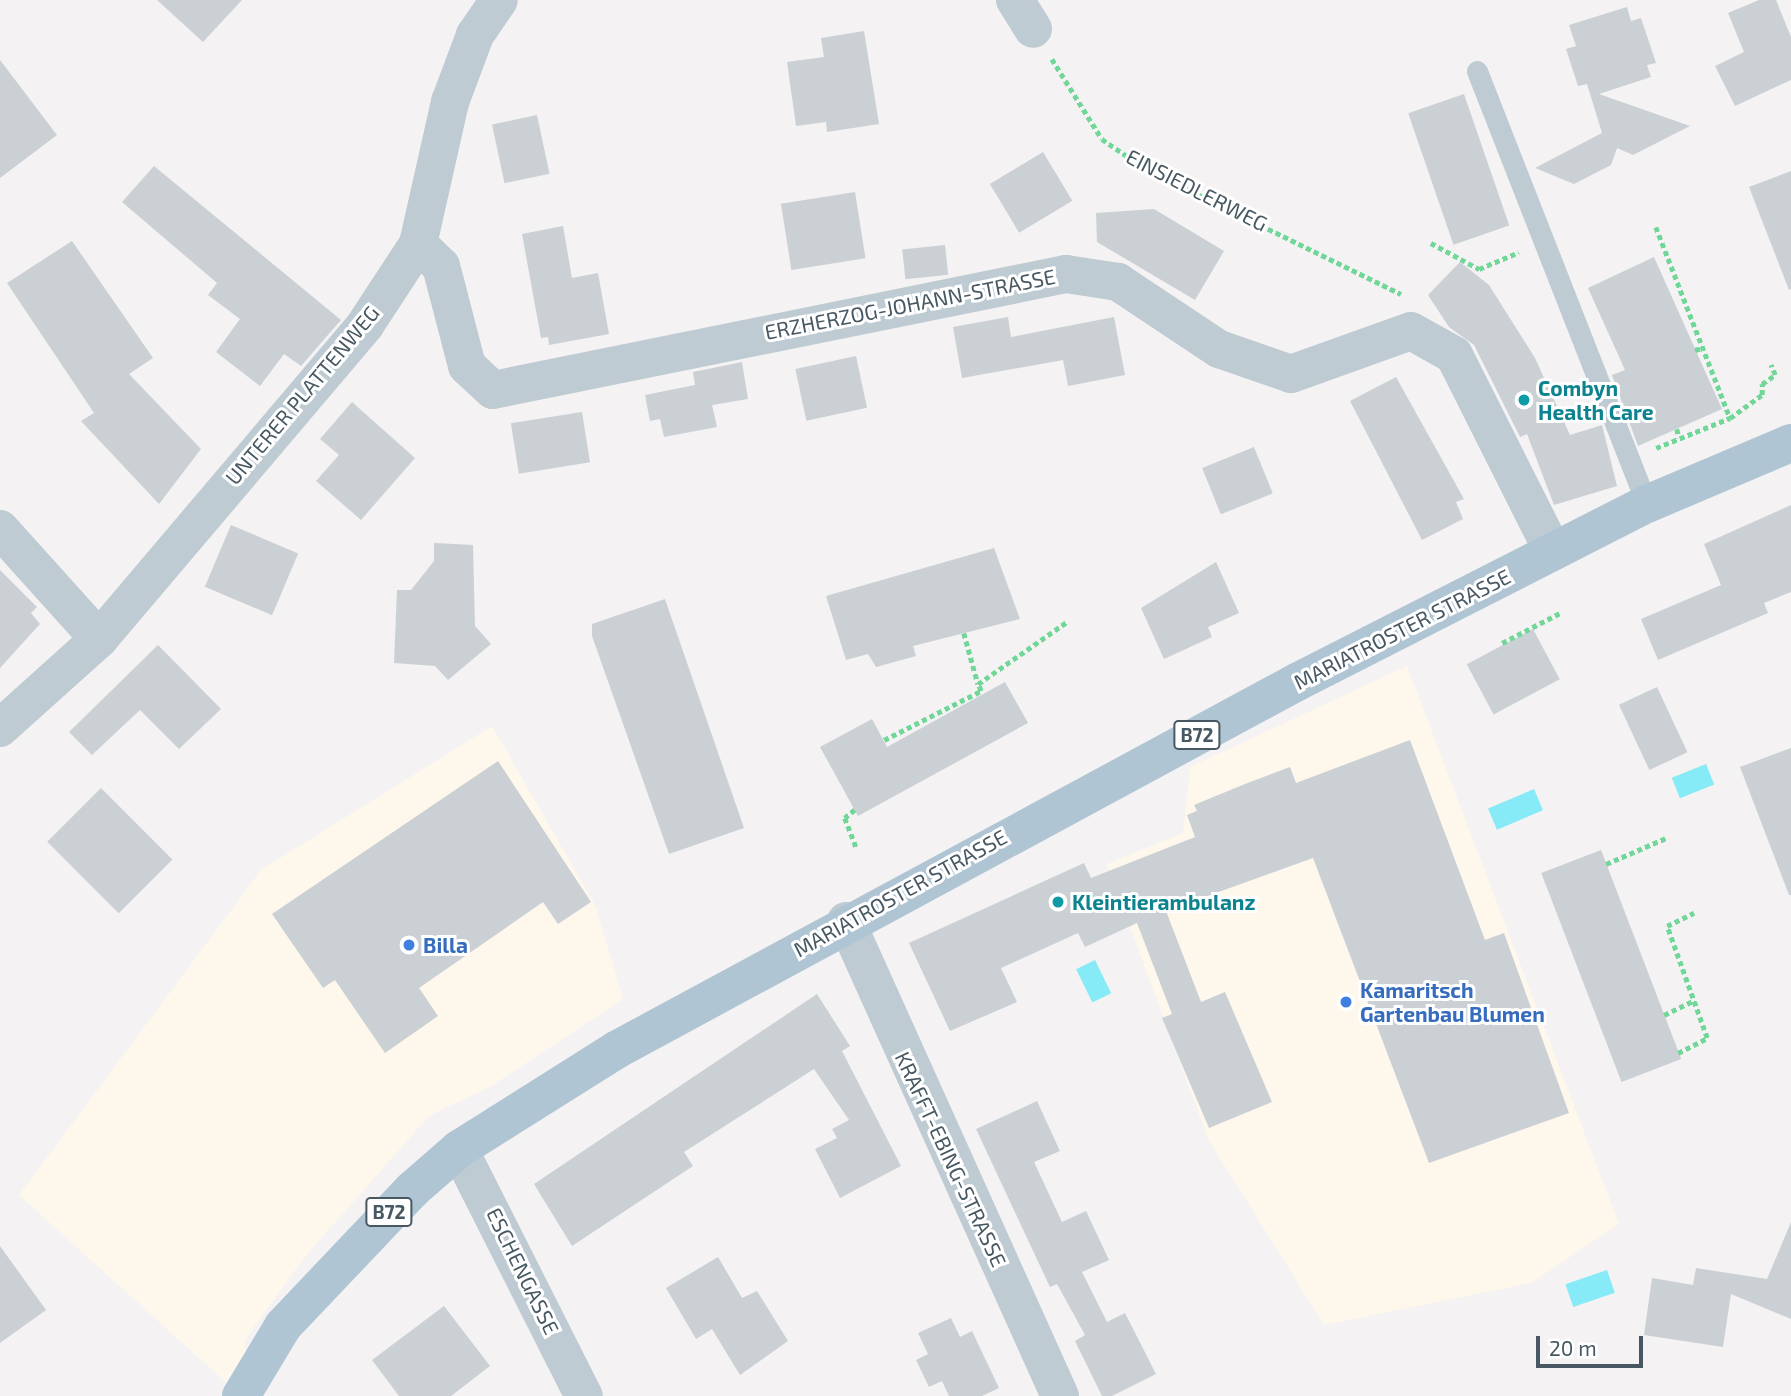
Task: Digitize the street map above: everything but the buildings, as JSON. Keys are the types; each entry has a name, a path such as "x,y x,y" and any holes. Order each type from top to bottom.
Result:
{"main road":[{"name":"MARIATROSTER STRASSE","path":"241,1396 283,1326 322,1279 458,1149 616,1050 846,921 1553,552 1647,504 1791,443"}],"street":[{"name":"UNTERER PLATTENWEG","path":"0,728 99,639 365,325 418,244 450,102 475,35 499,0"},
{"name":"ERZHERZOG-JOHANN-STRASSE","path":"418,244 441,266 467,366 493,390 1066,274 1118,282 1219,349 1282,372 1411,331 1454,355 1553,552"},
{"path":"0,529 99,639"},
{"name":"KRAFFT-EBING-STRASSE","path":"846,921 1060,1396"},
{"name":"ESCHENGASSE","path":"458,1149 584,1396"}],"lane":[{"path":"1477,71 1647,504"}],"path":[{"name":"EINSIEDLERWEG","path":"1024,14 1102,139 1146,169 1403,295"},
{"path":"1656,227 1713,384 1730,418"},
{"path":"1432,243 1479,269 1545,241"},
{"path":"1695,350 1702,348"},
{"path":"1629,459 1730,418 1762,395 1762,384 1775,376 1771,365"},
{"path":"1677,429 1679,438"},
{"path":"1502,643 1562,612"},
{"path":"978,684 1068,621"},
{"path":"884,740 981,691 964,633"},
{"path":"855,810 845,818 856,846"},
{"path":"1606,864 1666,838"},
{"path":"1678,1053 1707,1038 1667,926 1694,913"},
{"path":"1664,1015 1693,1001"}],"shaded area":[{"name":"Kamaritsch Gartenbau Blumen","path":"1407,666 1619,1224 1531,1283 1324,1325 1208,1139 1107,864 1183,833 1190,767"},
{"path":"492,726 595,905 623,999 493,1085 429,1116 303,1259 244,1341 259,1396 232,1388 19,1195 261,870"}],"water":[{"path":"1706,764 1714,784 1680,798 1672,778"},
{"path":"1534,789 1543,810 1497,830 1488,809"},
{"path":"1095,960 1111,993 1092,1002 1076,969"},
{"path":"1607,1270 1615,1293 1573,1307 1565,1284"}],"place":[{"name":"Combyn Health Care","path":"1524,400"},
{"name":"Kleintierambulanz","path":"1058,902"},
{"name":"Billa","path":"409,945"},
{"name":"Kamaritsch Gartenbau Blumen","path":"1346,1002"}]}
